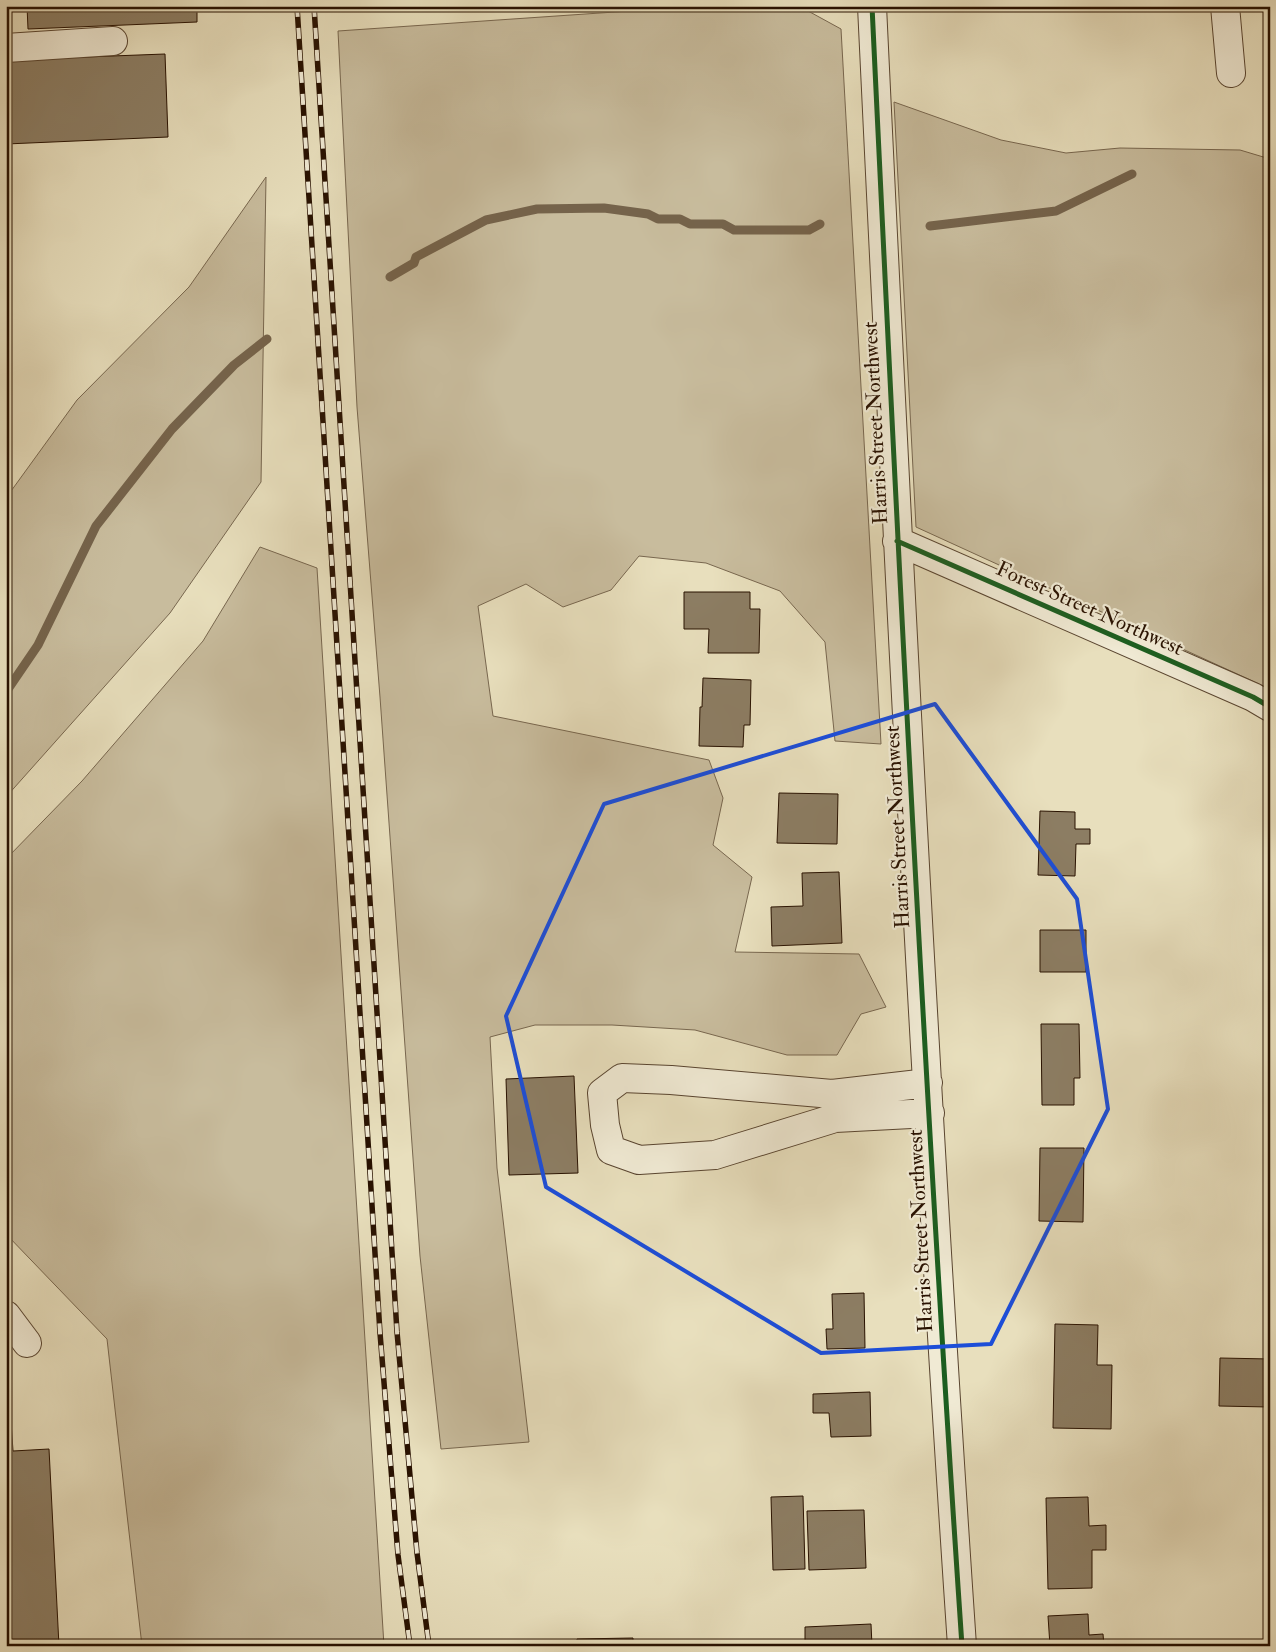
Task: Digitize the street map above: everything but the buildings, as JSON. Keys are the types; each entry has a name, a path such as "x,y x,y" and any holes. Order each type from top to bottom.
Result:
{"street":[{"name":"Harris Street Northwest","path":"872,6 897,541 962,1646"},
{"path":"1225,6 1231,73"},
{"path":"6,48 113,42"},
{"name":"Forest Street Northwest","path":"897,541 1244,693 1270,707"},
{"path":"928,1083 834,1106 715,1155 639,1160 611,1150 605,1125 602,1093 622,1078 671,1080 834,1106 930,1113"},
{"path":"6,1315 27,1343"}],"highlighted area":[{"path":"935,704 1077,899 1108,1109 991,1344 821,1353 546,1187 506,1016 604,804"}],"shaded area":[{"path":"702,6 799,6 841,29 881,744 835,741 825,642 780,591 706,563 639,556 611,590 563,607 526,584 478,606 493,716 709,760 723,798 713,845 752,877 735,952 859,954 886,1007 861,1014 837,1055 787,1055 695,1030 612,1025 535,1025 490,1037 497,1168 529,1442 441,1449 420,1256 357,407 338,31"},
{"path":"894,102 1001,140 1066,153 1120,148 1240,150 1270,159 1270,689 916,527"},
{"path":"266,177 261,482 170,613 6,797 6,498 77,400 189,287"},
{"path":"260,547 317,568 384,1646 142,1646 107,1339 6,1234 6,859 82,781 203,641"}],"waterway":[{"path":"930,226 1056,211 1132,174"},
{"path":"390,277 414,263 416,257 486,220 537,209 604,208 648,214 658,219 680,219 690,224 723,224 734,230 809,230 820,224"},
{"path":"6,692 38,645 96,526 172,429 234,365 267,339"}],"railway":[{"path":"297,6 380,1333 398,1555 410,1646"},
{"path":"314,6 397,1332 417,1553 429,1646"}],"cycle path":[{"path":"872,6 924,1031 962,1646"},
{"path":"897,541 1253,697 1270,707"}]}
